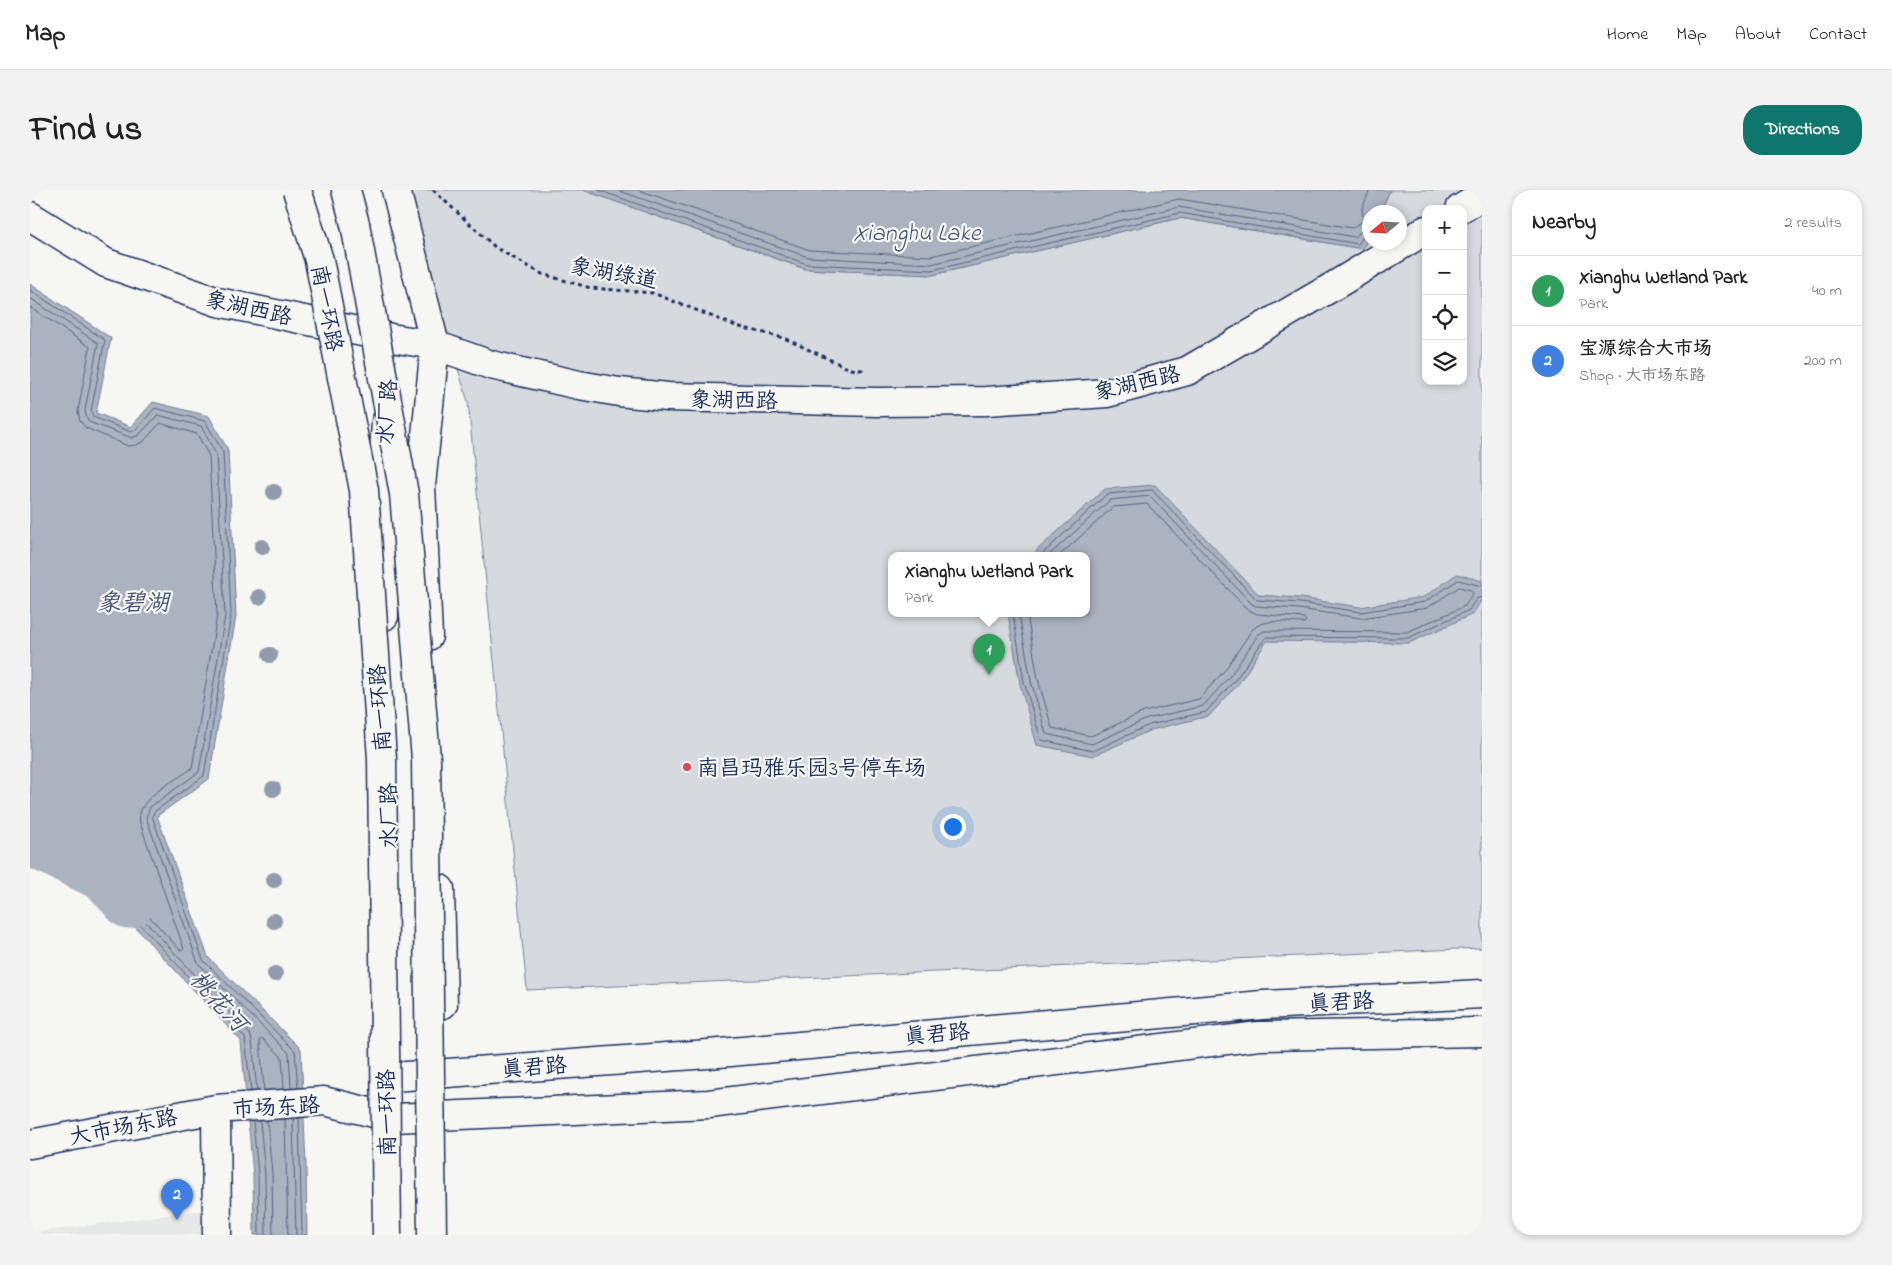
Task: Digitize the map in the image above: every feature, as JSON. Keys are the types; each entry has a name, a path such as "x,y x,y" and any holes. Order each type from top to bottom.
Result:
{"main road":[{"name":"南一环路","path":"297,190 318,260 364,490 382,759 387,1235"},
{"name":"南一环路","path":"346,190 361,253 404,494 426,759 432,1235"},
{"name":"水厂路","path":"396,190 435,345 421,486 442,931 444,1235"},
{"path":"1467,205 1482,196"},
{"name":"象湖西路","path":"30,216 106,263 218,302 391,338 435,345 491,365 579,385 619,392 668,397 855,402 986,400 1107,393 1187,371 1422,232"},
{"name":"水厂路","path":"391,338 382,482 395,1235"},
{"name":"真君路","path":"392,1077 717,1053 1263,1005 1482,994"},
{"name":"真君路","path":"394,1118 709,1104 1259,1036 1482,1032"},
{"name":"市场东路","path":"216,1109 324,1101 394,1118"},
{"path":"216,1109 216,1235"},
{"name":"大市场东路","path":"30,1144 216,1109"}],"path":[{"name":"象湖绿道","path":"433,190 496,248 542,274 590,288 653,293 736,326 784,338 850,369 862,370 855,402"}],"shaded area":[{"path":"404,190 583,190 805,269 932,275 1180,218 1362,250 1407,250 1407,205 1383,205 1390,190 1482,190 1482,948 527,990 468,402"},
{"path":"226,1207 227,1235 30,1235 30,1233"}],"water":[{"name":"Xianghu Lake","path":"583,190 1390,190 1383,205 1362,205 1362,249 1180,218 932,275 806,269"},
{"name":"象碧湖","path":"30,284 111,338 96,413 131,427 153,402 209,416 228,450 236,616 209,779 157,816 208,957 301,1049 307,1235 254,1235 253,1175 241,1041 71,858 30,868"},
{"path":"1155,485 1259,595 1300,598 1360,607 1424,597 1457,574 1482,581 1482,599 1473,614 1409,643 1267,641 1239,683 1209,716 1151,730 1093,756 1037,745 1020,684 1009,617 1090,617 1090,552 1036,552 1105,489"}],"waterway":[{"name":"桃花河","path":"30,840 106,877 129,903"}],"place":[{"name":"Xianghu Wetland Park","path":"989,675"},
{"name":"南昌玛雅乐园3号停车场","path":"687,767"},
{"name":"宝源综合大市场","path":"177,1220"}]}
